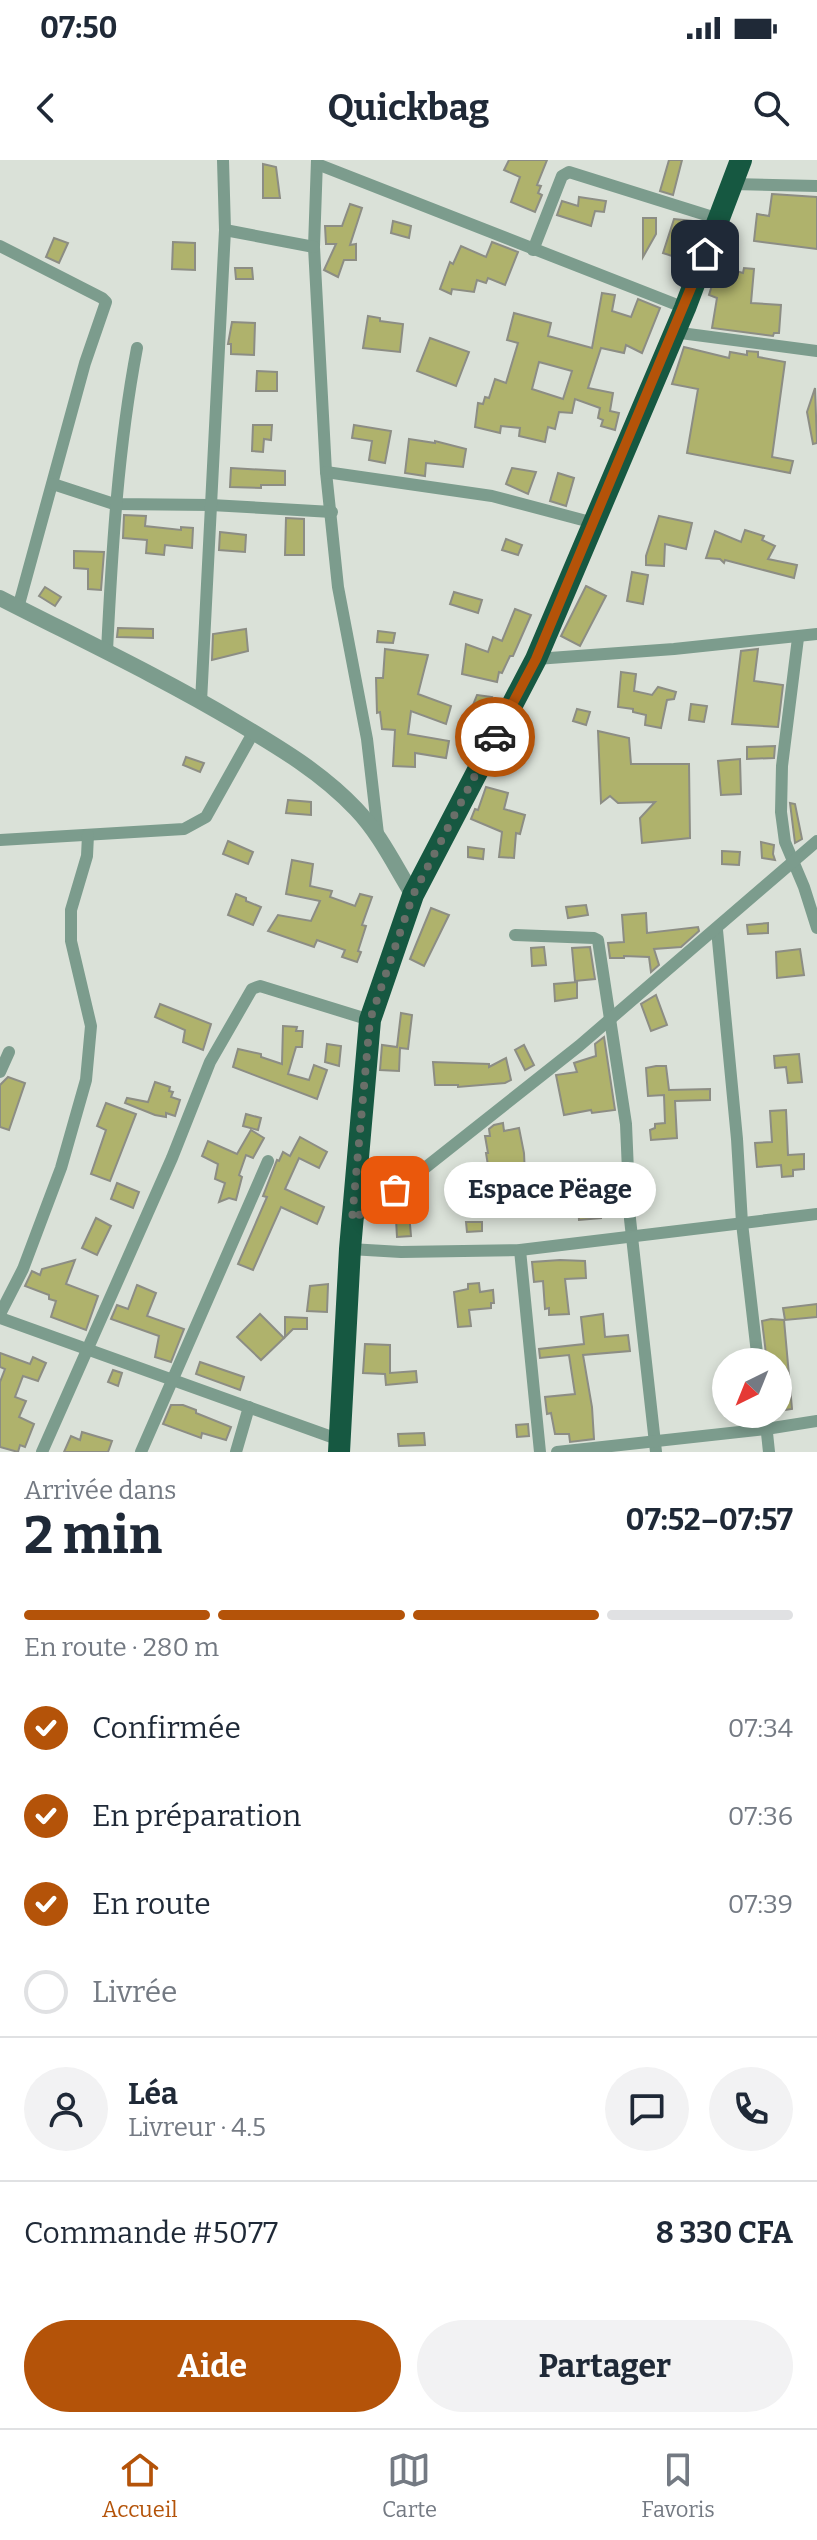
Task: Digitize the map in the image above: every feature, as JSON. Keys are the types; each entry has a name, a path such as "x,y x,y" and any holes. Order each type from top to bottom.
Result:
{"highway":[{"path":"340,1446 352,1220 370,1020 413,895 536,659 685,308 741,160"}],"street":[{"path":"201,702 225,230 223,160"},
{"path":"378,837 367,739 338,587 326,472 314,247 317,162 685,308"},
{"path":"533,250 562,176 569,172 719,219"},
{"path":"733,184 817,186"},
{"path":"225,230 314,247"},
{"path":"0,246 106,302 85,363 18,608"},
{"path":"673,332 817,351"},
{"path":"107,651 114,504 137,348"},
{"path":"326,472 492,496 594,523"},
{"path":"53,484 114,504 211,505 332,512"},
{"path":"0,598 201,702 310,769 359,811 413,895"},
{"path":"536,659 817,634"},
{"path":"798,638 782,766 781,812 791,861 810,887 817,928"},
{"path":"0,840 184,829 206,817 253,733"},
{"path":"88,835 87,856 71,910 71,941 91,1026 86,1080 61,1168 23,1269 0,1316 249,1407 340,1446"},
{"path":"352,1220 416,1175 609,1019 717,930 817,841"},
{"path":"717,930 742,1223 756,1348"},
{"path":"515,935 596,938 626,1124 633,1237 655,1446"},
{"path":"42,1452 172,1158 210,1062 252,989 260,986 370,1020"},
{"path":"0,1072 9,1052"},
{"path":"141,1452 268,1161"},
{"path":"350,1249 401,1252 520,1250 817,1214"},
{"path":"520,1250 540,1452"},
{"path":"236,1452 249,1407"},
{"path":"557,1452 655,1446 817,1421"},
{"path":"766,1429 769,1452"}],"building":[{"path":"509,160 547,160 537,185 541,186 538,193 542,195 535,212 511,202 520,177 504,170"},
{"path":"669,160 682,160 673,195 660,191"},
{"path":"263,164 276,167 280,198 263,198"},
{"path":"772,194 817,197 817,249 754,241 757,214 769,216"},
{"path":"579,197 606,201 604,212 595,211 591,226 557,215 562,201 578,206"},
{"path":"350,204 362,208 350,245 356,244 356,260 344,260 338,277 324,270 336,244 326,244 325,226 342,226"},
{"path":"643,218 656,218 656,234 643,257"},
{"path":"674,219 694,221 681,259 663,253"},
{"path":"393,221 411,226 409,238 391,233"},
{"path":"54,238 68,243 59,263 46,257"},
{"path":"173,242 195,243 195,270 172,269"},
{"path":"492,242 518,252 505,285 488,278 486,283 477,280 474,292 452,289 451,294 440,289 450,262 453,264 461,246 486,257"},
{"path":"718,266 743,273 744,268 754,269 751,303 781,305 779,333 773,336 712,328 717,298 709,295"},
{"path":"235,268 252,268 253,279 236,279"},
{"path":"602,293 615,295 612,311 631,317 638,299 660,308 642,353 626,345 624,353 601,348 588,388 613,393 610,411 619,413 615,430 601,426 603,420 598,418 600,408 575,399 572,413 559,412 555,429 548,427 545,442 519,436 520,428 501,426 500,433 475,427 478,403 483,404 485,397 489,398 495,379 506,383 518,343 507,340 514,313 551,323 548,336 592,348","holes":["539,362 572,371 563,399 532,389"]},
{"path":"368,316 403,324 400,352 363,348"},
{"path":"232,322 255,323 254,355 231,354 231,344 228,344"},
{"path":"430,338 469,352 456,386 417,371"},
{"path":"684,347 729,358 730,352 747,355 747,351 758,352 758,357 785,362 772,457 793,461 790,473 687,453 698,389 672,384"},
{"path":"257,371 277,372 277,391 256,391"},
{"path":"815,388 817,443 813,444 807,412"},
{"path":"253,425 272,425 271,440 264,439 263,452 252,451"},
{"path":"354,425 391,431 385,463 369,460 372,441 352,438"},
{"path":"409,439 435,441 466,449 463,467 426,463 425,476 405,473"},
{"path":"231,468 285,471 285,485 230,487"},
{"path":"512,468 536,472 528,494 506,484"},
{"path":"558,473 574,478 566,506 550,501"},
{"path":"124,515 146,516 145,526 181,530 181,527 193,528 192,548 165,545 164,555 146,553 147,540 123,538"},
{"path":"659,516 692,523 686,549 665,544 664,566 646,565 646,556"},
{"path":"286,518 304,519 304,555 285,555"},
{"path":"745,530 764,536 762,540 775,546 768,559 797,565 794,578 706,558 715,531 741,542"},
{"path":"220,532 246,535 245,552 219,550"},
{"path":"506,539 522,545 518,555 502,550"},
{"path":"74,551 104,552 101,590 88,589 88,569 74,568"},
{"path":"632,572 648,575 643,604 627,601"},
{"path":"586,586 606,596 580,646 561,636"},
{"path":"45,587 61,597 55,606 39,596"},
{"path":"454,592 482,600 478,613 450,604"},
{"path":"515,609 531,615 513,656 510,656 502,673 499,672 497,682 462,674 466,644 488,652 493,637 502,641"},
{"path":"118,628 153,629 153,638 117,637"},
{"path":"246,629 248,651 212,660 213,634"},
{"path":"378,631 395,633 393,643 377,642"},
{"path":"385,649 428,655 418,694 451,706 446,724 411,711 408,734 449,741 446,758 415,753 415,767 393,766 395,730 382,729 380,712 377,713 376,678 383,678"},
{"path":"758,649 754,681 783,685 778,727 732,724 741,651"},
{"path":"621,672 636,674 634,691 652,695 658,687 676,692 674,699 667,700 661,728 645,725 646,715 618,707"},
{"path":"477,695 492,697 481,726 467,720"},
{"path":"691,704 707,706 704,722 689,720"},
{"path":"577,709 590,712 586,725 573,721"},
{"path":"598,731 629,738 631,764 689,764 690,838 642,843 640,818 655,802 618,803 610,796 601,803"},
{"path":"775,746 774,758 747,759 747,747"},
{"path":"186,757 204,763 200,772 183,765"},
{"path":"740,759 741,794 721,795 718,761"},
{"path":"486,787 508,793 504,809 525,815 520,834 516,833 514,858 499,857 502,832 471,819 475,809 478,810"},
{"path":"288,800 311,802 311,815 286,813"},
{"path":"790,803 795,804 802,839 795,843"},
{"path":"228,841 253,852 248,864 223,854"},
{"path":"761,842 774,845 775,860 762,858"},
{"path":"468,847 484,849 483,859 468,857"},
{"path":"722,851 740,852 739,865 722,864"},
{"path":"292,860 313,864 310,886 332,891 330,897 355,906 360,894 372,897 362,925 366,926 357,962 342,957 345,950 317,940 314,947 268,931 278,915 311,921 320,901 286,894"},
{"path":"236,894 261,907 253,925 228,915"},
{"path":"586,905 588,915 568,918 566,907"},
{"path":"431,908 449,915 424,966 410,959"},
{"path":"646,913 647,933 698,927 699,931 681,947 654,949 659,965 651,972 649,957 610,958 608,943 624,942 622,915"},
{"path":"768,923 768,933 748,934 747,925"},
{"path":"544,947 546,965 532,966 531,948"},
{"path":"590,947 595,979 575,981 572,948"},
{"path":"800,949 804,975 777,978 776,952"},
{"path":"577,982 577,998 555,1001 554,984"},
{"path":"656,995 667,1025 651,1031 641,1004"},
{"path":"160,1004 211,1024 203,1050 183,1042 185,1030 155,1017"},
{"path":"401,1013 412,1015 408,1049 400,1048 399,1071 380,1070 382,1045 397,1047"},
{"path":"283,1026 297,1027 296,1031 303,1031 302,1047 296,1047 288,1074 309,1080 314,1065 327,1070 317,1099 233,1067 238,1049 261,1054 261,1057 282,1064"},
{"path":"604,1037 615,1110 564,1115 556,1075 577,1072 574,1063 596,1056 595,1044"},
{"path":"327,1044 341,1046 339,1066 325,1062"},
{"path":"524,1045 534,1065 525,1070 515,1050"},
{"path":"799,1054 802,1082 788,1083 786,1067 775,1068 774,1056"},
{"path":"506,1058 511,1080 505,1083 458,1087 435,1085 433,1062 489,1064 489,1067"},
{"path":"666,1066 669,1090 710,1089 710,1100 675,1101 677,1138 651,1140 650,1130 655,1128 655,1124 665,1123 664,1095 648,1096 646,1068"},
{"path":"8,1077 25,1083 9,1130 0,1127 0,1085"},
{"path":"155,1082 170,1087 169,1091 173,1092 171,1097 180,1100 175,1116 166,1113 166,1117 155,1115 125,1103 127,1098 148,1102"},
{"path":"106,1103 136,1114 110,1181 91,1174 106,1130 97,1126"},
{"path":"786,1110 788,1155 804,1154 804,1169 793,1170 793,1176 782,1177 781,1165 757,1167 755,1143 772,1142 770,1111"},
{"path":"246,1114 261,1118 258,1130 243,1126"},
{"path":"503,1123 504,1131 519,1128 524,1153 526,1197 457,1205 454,1182 490,1178 485,1136 490,1136 489,1129 494,1125"},
{"path":"251,1130 264,1138 253,1158 246,1155 239,1175 242,1177 236,1200 229,1198 219,1202 225,1183 215,1179 218,1164 202,1156 208,1141 237,1154"},
{"path":"300,1137 327,1152 319,1168 299,1158 285,1189 324,1207 317,1224 281,1207 253,1270 238,1264 267,1197 263,1196 277,1160 283,1152 290,1156"},
{"path":"413,1159 413,1166 390,1183 376,1182 376,1163"},
{"path":"117,1183 139,1192 133,1208 111,1199"},
{"path":"599,1183 601,1218 579,1220 577,1184"},
{"path":"410,1190 411,1236 397,1237 395,1201"},
{"path":"96,1218 111,1226 97,1255 82,1248"},
{"path":"466,1222 482,1222 482,1231 467,1232"},
{"path":"75,1260 66,1284 98,1296 86,1330 51,1317 56,1301 25,1286 32,1271 40,1275 42,1269"},
{"path":"585,1261 586,1278 565,1279 569,1314 549,1315 549,1308 545,1309 543,1281 534,1282 532,1262"},
{"path":"479,1283 480,1292 493,1290 494,1303 491,1303 491,1308 469,1310 471,1326 458,1327 454,1292 468,1289 468,1284"},
{"path":"328,1284 327,1312 307,1311 310,1286"},
{"path":"137,1285 156,1293 147,1316 184,1329 171,1362 155,1357 159,1336 111,1319 117,1305 128,1309"},
{"path":"817,1304 817,1317 785,1320 783,1308"},
{"path":"260,1314 284,1338 261,1360 237,1337"},
{"path":"603,1314 605,1337 628,1335 630,1351 583,1355 594,1439 570,1442 569,1434 555,1434 551,1413 547,1414 545,1397 575,1394 569,1355 540,1358 539,1349 584,1344 581,1317"},
{"path":"285,1317 307,1318 307,1329 293,1329 285,1337"},
{"path":"784,1320 787,1348 765,1348 762,1321"},
{"path":"365,1344 390,1345 390,1373 416,1371 417,1382 386,1385 385,1374 363,1373"},
{"path":"0,1353 30,1364 33,1357 46,1363 38,1381 23,1376 15,1397 26,1401 19,1417 34,1424 25,1447 20,1445 18,1452 0,1447 0,1382 5,1369 0,1367"},
{"path":"200,1362 244,1377 240,1390 196,1374"},
{"path":"113,1370 122,1373 118,1386 108,1382"},
{"path":"171,1405 183,1405 231,1427 226,1440 202,1433 201,1438 163,1424"},
{"path":"528,1424 529,1436 517,1437 516,1425"},
{"path":"82,1432 112,1441 108,1452 64,1452 71,1436 80,1440"},
{"path":"424,1433 425,1445 399,1446 398,1434"}],"way so far":[{"path":"395,1190 352,1220 370,1020 413,895 495,737"}],"place":[{"name":"Espace Pëage","path":"395,1190"}],"route":[{"path":"495,737 536,659 705,254"}]}
